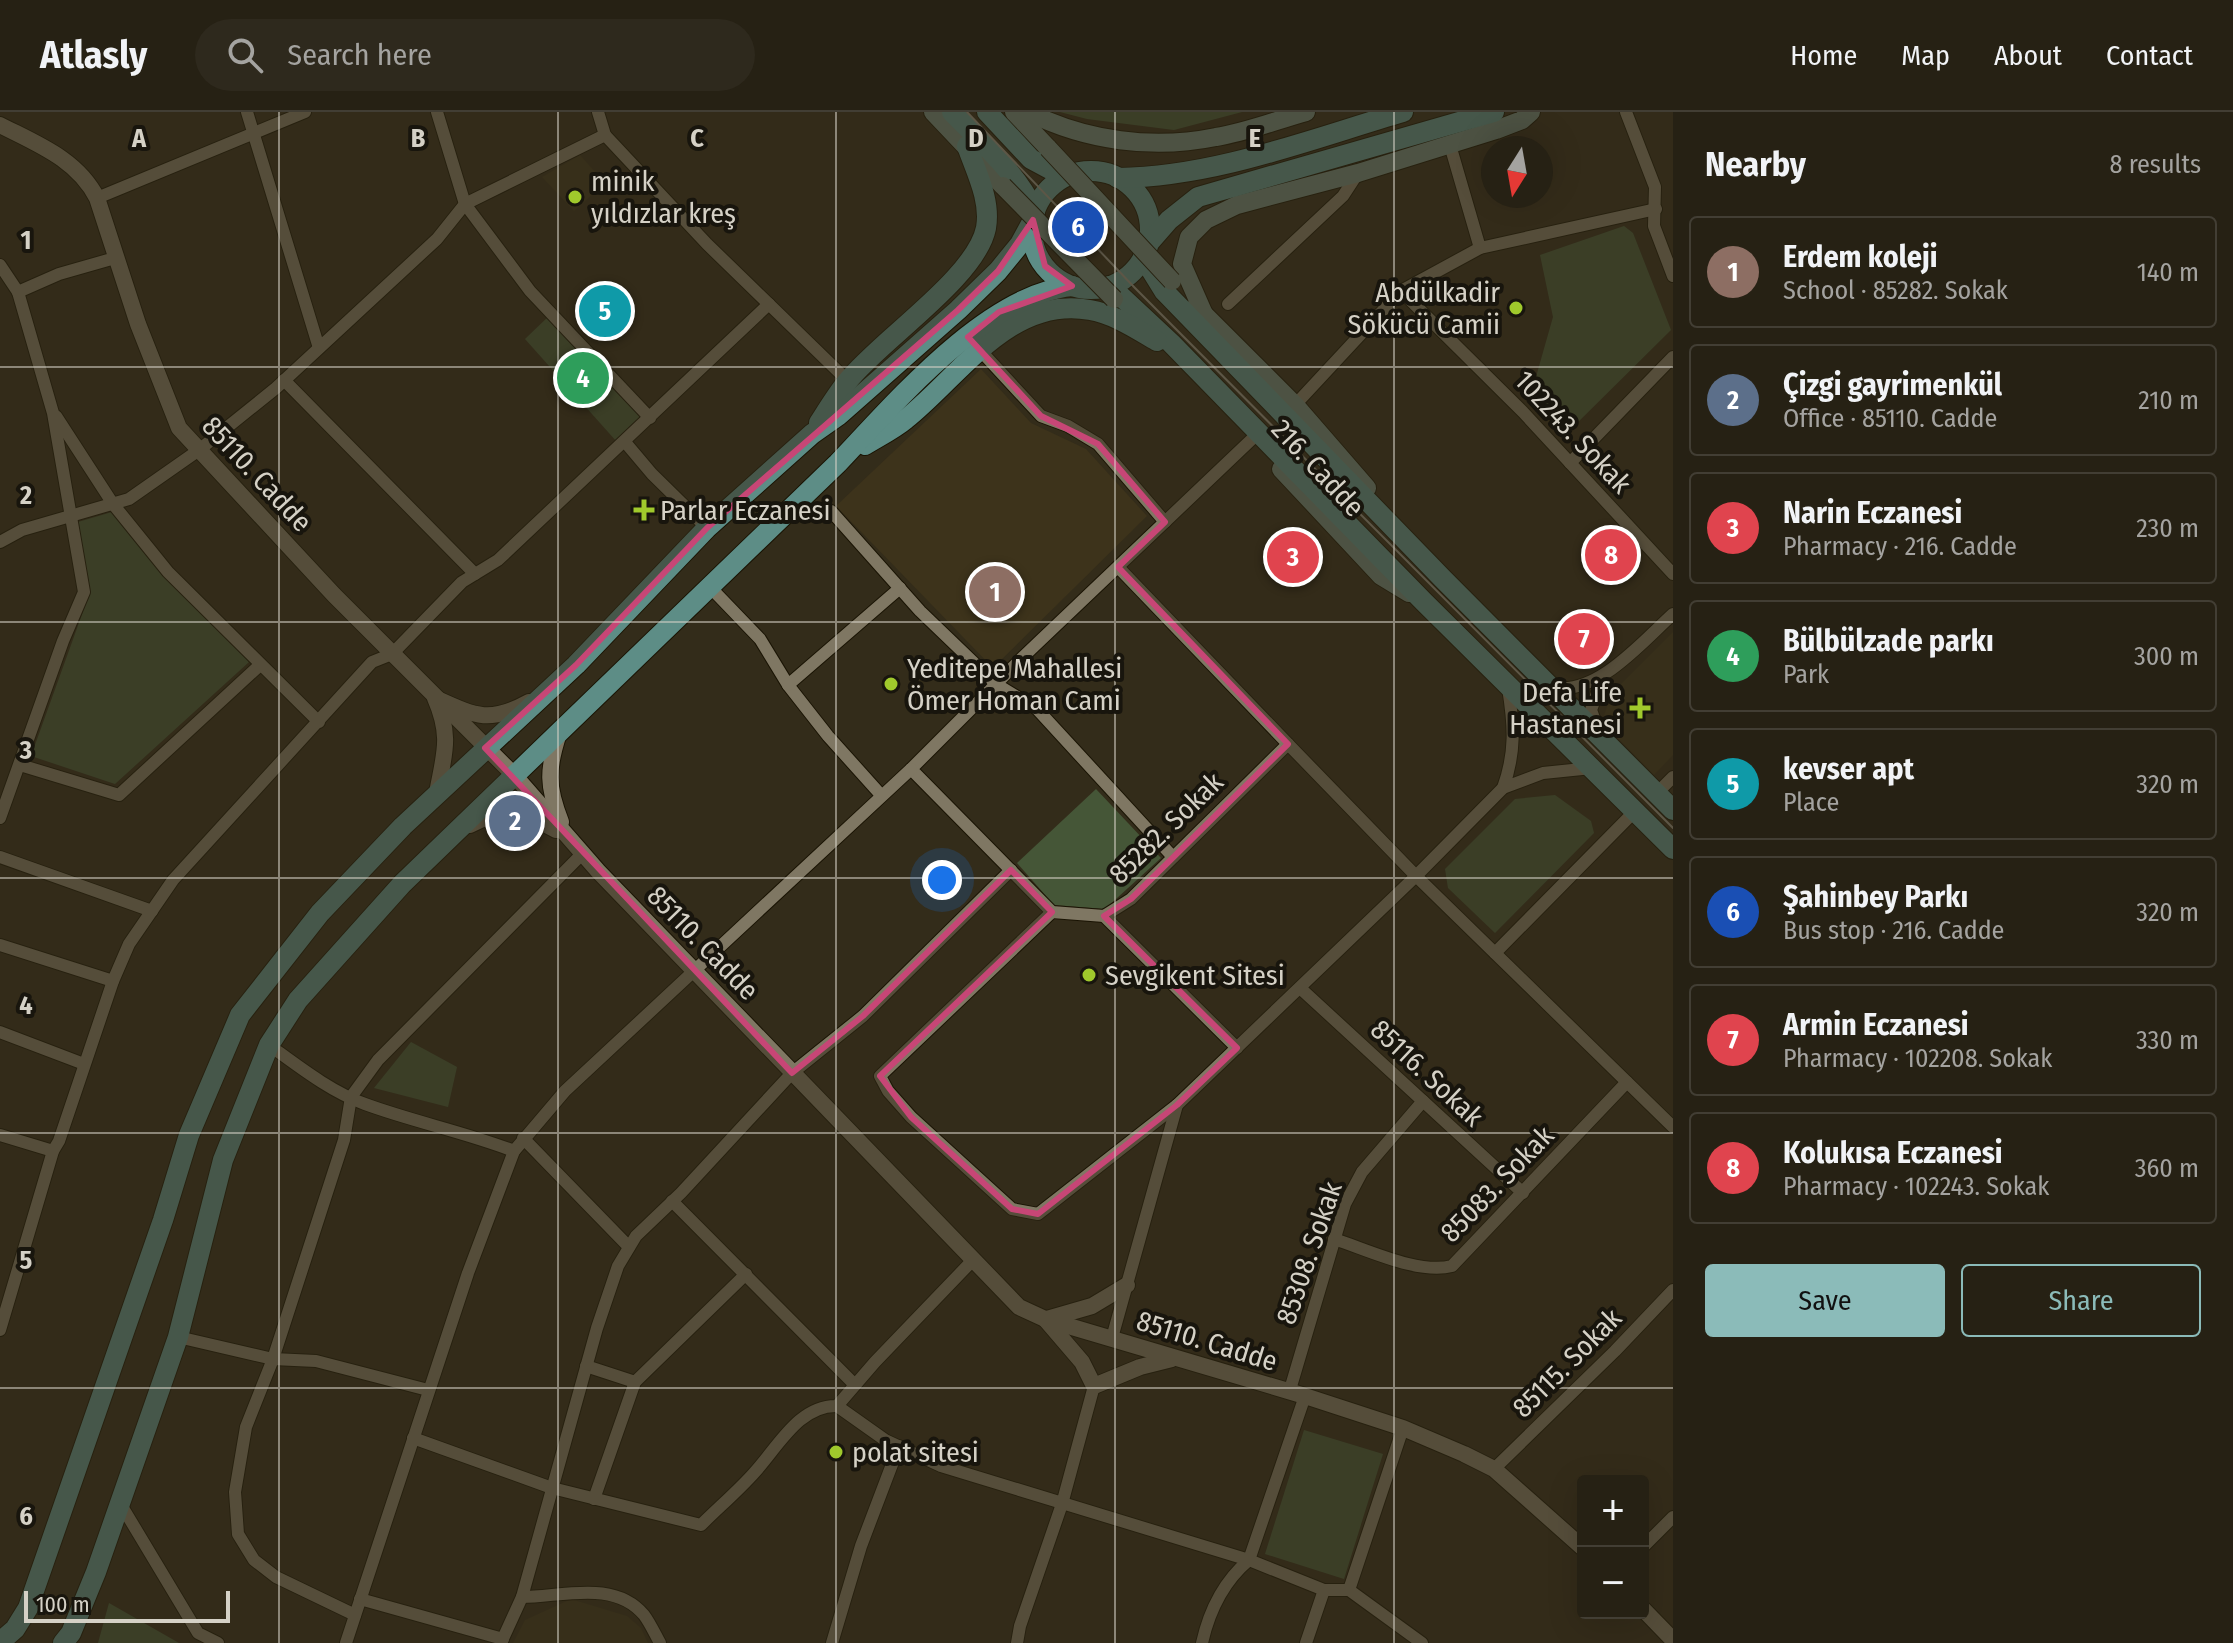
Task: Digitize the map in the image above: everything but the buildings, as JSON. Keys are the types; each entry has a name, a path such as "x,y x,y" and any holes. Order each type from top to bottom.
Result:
{"main road":[{"name":"216. Cadde","path":"933,112 1003,186 1112,292 1381,576 1424,602 1673,849"},
{"path":"952,112 1027,195 1034,216 1032,234 1040,259 1057,278 1072,286 1112,292 1149,321 1424,602"},
{"path":"987,112 1031,159 1059,174 1091,171 1118,178 1172,175 1254,156 1403,112"},
{"name":"216. Cadde","path":"1014,112 1172,281 1295,405 1443,579 1673,810"},
{"path":"1028,112 1083,133 1121,141 1169,143 1216,138 1306,112"},
{"path":"1112,292 1133,272 1169,220 1198,197 1494,112"},
{"path":"1204,314 1182,264 1189,237 1206,220 1237,205 1450,145 1522,120 1531,112"},
{"path":"812,434 848,381 951,283 975,251 985,231 987,205 967,146"},
{"path":"0,1642 15,1629 28,1608 163,1220 189,1135 240,1015 320,913 437,793 576,665 707,528 958,310 998,271 1020,244 1049,189 1077,173"},
{"path":"1118,178 1132,187 1149,216 1146,250 1164,291 1443,579"},
{"path":"67,1640 96,1572 178,1337 223,1160 269,1045 298,1000 402,884 960,343 999,312 1053,288 1072,286"},
{"path":"838,463 906,419 979,349 1039,312 1062,308 1091,310 1119,320 1157,341"}],"street":[{"path":"0,118 4,112"},
{"path":"247,112 319,348"},
{"path":"97,198 305,112"},
{"path":"437,112 465,204 530,291 650,418"},
{"path":"598,112 605,135 707,244 848,381"},
{"path":"1626,112 1655,187 1654,226 1673,276"},
{"name":"85110. Cadde","path":"0,125 75,166 90,184 179,428 392,654 515,776 582,854 1019,1307 1045,1319 1403,1428 1494,1469 1582,1547"},
{"path":"0,542 22,530 129,499 199,450 284,380 437,239 465,204 605,135"},
{"path":"1450,145 1480,248"},
{"path":"1228,304 1343,196 1358,173"},
{"path":"1295,405 1401,291 1480,248 1656,209"},
{"path":"18,292 59,274 115,258"},
{"path":"0,265 18,292 53,413 84,592 63,641 0,818"},
{"name":"102243. Sokak","path":"1401,291 1523,412 1673,574"},
{"path":"0,1330 53,1151 113,981 129,944 173,880 372,662 392,654 462,582 498,560 769,304"},
{"path":"979,349 1041,416 1068,426 1098,444 1165,522"},
{"path":"1570,463 1673,357"},
{"path":"284,380 475,574"},
{"path":"53,413 113,504 168,572 319,722"},
{"path":"346,1643 468,1273 514,1151 523,1138 565,1091 911,769 1252,439"},
{"path":"625,442 652,474 707,528"},
{"path":"831,511 900,588 996,684 1037,709 1173,857"},
{"path":"1118,567 1416,876 1673,1127"},
{"path":"710,587 760,639 788,685 881,795"},
{"path":"788,685 900,588"},
{"path":"1550,686 1568,690 1603,676 1673,614"},
{"path":"20,765 119,795 260,665"},
{"path":"1601,737 1591,710 1603,676"},
{"path":"911,769 1052,912 880,1076 888,1091 911,1117 1012,1209 1038,1214 1177,1105 1416,876 1503,788 1513,762 1513,717 1507,685"},
{"path":"435,698 482,717 512,711 545,694"},
{"path":"435,698 445,721 446,746 437,793"},
{"path":"560,732 549,770 550,794 567,836"},
{"name":"85282. Sokak","path":"1052,912 1104,916 1131,899 1288,744"},
{"path":"1503,788 1543,773 1592,768"},
{"path":"1656,794 1673,777"},
{"path":"457,831 503,811 528,815 567,836"},
{"path":"1495,953 1635,811"},
{"path":"355,1615 276,1577 254,1560 238,1534 235,1492 246,1427 273,1359 344,1140 351,1097 378,1060 582,854"},
{"path":"0,857 152,911"},
{"path":"360,1599 502,1641 522,1597 586,1366 618,1266 636,1236 792,1073 863,1016 1011,870"},
{"path":"1104,916 1237,1048"},
{"path":"0,945 113,981"},
{"name":"85116. Sokak","path":"1300,988 1523,1193"},
{"path":"0,1032 84,1064"},
{"path":"269,1045 309,1073 362,1103 471,1134 514,1151"},
{"name":"85083. Sokak","path":"1334,1239 1415,1265 1452,1266 1627,1082"},
{"name":"85308. Sokak","path":"1297,1394 1345,1204 1362,1172 1423,1101"},
{"path":"1112,1338 1177,1105"},
{"path":"0,1135 53,1151"},
{"path":"523,1138 629,1247"},
{"path":"672,1201 855,1385"},
{"path":"837,1406 972,1261"},
{"path":"594,1499 635,1382 746,1274"},
{"path":"1017,1643 1062,1504 1094,1386 1082,1362 1045,1319 1092,1306 1127,1285"},
{"name":"85115. Sokak","path":"1494,1469 1673,1290"},
{"path":"178,1337 273,1359 316,1361 428,1390"},
{"path":"1094,1386 1140,1367 1173,1358"},
{"path":"586,1366 635,1382"},
{"path":"1202,1643 1206,1626 1231,1576 1249,1560 1297,1394"},
{"path":"413,1438 552,1488 701,1525 755,1473 784,1434 821,1406 837,1406 885,1440 941,1466 1249,1560 1324,1590 1349,1590 1422,1643"},
{"path":"1349,1590 1403,1428"},
{"path":"832,1643 861,1546 899,1446"},
{"path":"120,1503 198,1633 218,1643"},
{"path":"1649,1541 1673,1517"},
{"path":"1306,1643 1324,1590"},
{"path":"522,1597 563,1593 614,1596 629,1602 645,1616 660,1643"},
{"path":"1649,1615 1673,1640"}],"highlighted area":[{"path":"1033,220 1045,266 1072,286 999,312 968,337 1041,416 1098,444 1165,522 1118,567 1288,744 1131,899 1104,916 1237,1048 1177,1105 1038,1214 1012,1209 911,1117 880,1076 1052,912 1011,870 863,1016 792,1073 485,748 576,665 707,528 958,310 998,271"}],"shaded area":[{"name":"minik yıldızlar kreş","path":"580,155 605,183 574,211 542,177"},
{"path":"981,369 1031,423 1086,449 1147,516 993,668 836,506"},
{"name":"Defa Life Hastanesi","path":"1673,632 1673,755 1654,775 1602,722 1611,694"},
{"path":"571,1599 627,1616 641,1628 648,1643 513,1643 525,1620"}],"green space":[{"path":"1060,112 1242,112 1174,130 1087,119"},
{"path":"1624,226 1633,233 1671,330 1571,429 1532,391 1553,317 1540,255"},
{"path":"549,316 643,418 617,442 525,339"},
{"path":"112,512 249,662 115,784 31,756 89,595 78,522"},
{"path":"1096,789 1161,858 1105,909 1054,905 1017,863"},
{"path":"1555,795 1591,821 1594,833 1495,933 1448,888 1445,869 1515,799"},
{"path":"411,1042 457,1067 448,1107 374,1088"},
{"path":"1304,1430 1383,1454 1344,1579 1265,1554"},
{"path":"109,1603 179,1643 98,1643"}],"tram line":[{"path":"967,112 1135,288 1673,828"}],"place":[{"name":"minik yıldızlar kreş","path":"575,197"},
{"name":"Şahinbey Parkı","path":"1078,227"},
{"name":"Abdülkadir Sökücü Camii","path":"1516,308"},
{"name":"kevser apt","path":"605,311"},
{"name":"Bülbülzade parkı","path":"583,378"},
{"name":"Parlar Eczanesi","path":"644,510"},
{"name":"Kolukısa Eczanesi","path":"1611,555"},
{"name":"Narin Eczanesi","path":"1293,557"},
{"name":"Erdem koleji","path":"995,592"},
{"name":"Armin Eczanesi","path":"1584,639"},
{"name":"Yeditepe Mahallesi Ömer Homan Cami","path":"891,684"},
{"name":"Defa Life Hastanesi","path":"1640,708"},
{"name":"Çizgi gayrimenkül","path":"515,821"},
{"name":"Sevgikent Sitesi","path":"1089,975"},
{"name":"polat sitesi","path":"836,1452"}]}
